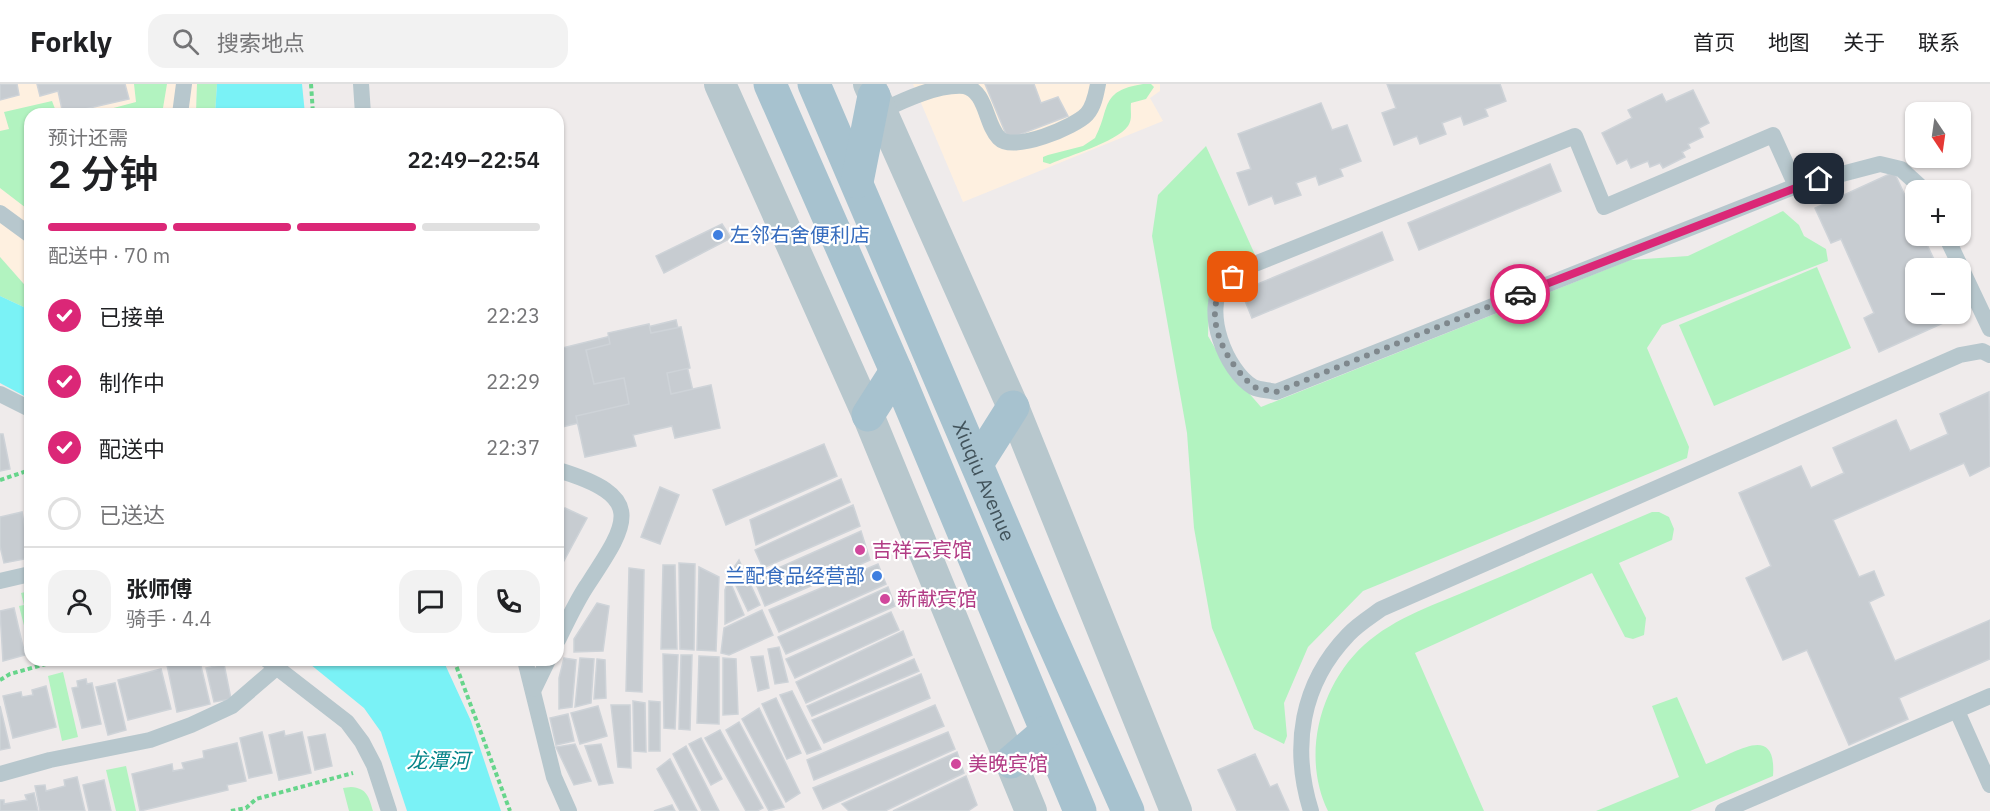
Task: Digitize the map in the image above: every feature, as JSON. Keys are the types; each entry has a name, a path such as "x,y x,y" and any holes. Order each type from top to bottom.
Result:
{"main road":[{"name":"Xiuqiu Avenue","path":"770,84 896,371 1080,811"},
{"name":"Xiuqiu Avenue","path":"814,84 976,464 1128,811"},
{"path":"857,182 872,92"},
{"path":"868,415 896,371"},
{"path":"976,464 1013,407"},
{"path":"1011,762 1046,732"}],"street":[{"path":"720,84 868,415 1031,811"},
{"path":"872,92 1013,407 1176,811"}],"lane":[{"path":"181,108 184,84"},
{"path":"361,84 363,108"},
{"path":"872,92 909,98 951,85 966,86 975,92 998,138 1008,144 1022,143 1077,123 1089,112 1098,84"},
{"path":"1796,186 1773,135 1604,207 1575,136 1242,269 1223,284 1214,312 1218,337 1231,363 1253,386 1276,392 1796,186 1880,164 1901,169 1913,180"},
{"path":"0,213 24,231"},
{"path":"1951,246 1990,329"},
{"path":"1311,811 1305,793 1299,748 1312,690 1324,665 1349,633 1381,609 1960,355 1986,353 1990,335"},
{"path":"0,394 24,406"},
{"path":"564,472 597,483 618,502 623,518 619,535 580,596 564,628"},
{"path":"0,581 24,575"},
{"path":"0,774 50,760 150,740 191,725 232,706 269,666"},
{"path":"274,666 347,722 362,742 374,765 389,811"},
{"path":"527,666 554,777 569,811"},
{"path":"534,689 545,666"},
{"path":"1723,811 1990,696"},
{"path":"1957,711 1990,785"}],"path":[{"path":"311,84 313,108"},
{"path":"0,480 24,472"},
{"path":"0,680 10,674 39,666"},
{"path":"456,666 510,811"},
{"path":"231,811 246,808 256,799 332,780 374,765"}],"shaded area":[{"path":"0,84 197,84 196,108 24,108 24,284 0,257"},
{"path":"913,84 1160,84 1160,91 1150,98 1163,121 963,202"}],"green space":[{"path":"134,84 167,84 163,108 114,108 136,102"},
{"path":"197,84 217,84 215,108 196,108"},
{"path":"1151,84 1154,87 1146,99 1131,103 1130,121 1122,132 1103,143 1050,164 1043,162 1043,157 1083,146 1095,138 1108,102 1113,96 1129,87"},
{"path":"52,101 55,108 24,108 24,206 0,188 0,131 9,129 4,112"},
{"path":"1206,146 1256,257 1209,305 1208,336 1226,367 1261,407 1630,260 1688,256 1783,211 1799,225 1804,236 1826,249 1828,261 1662,325 1647,348 1689,447 1687,458 1363,591 1308,647 1284,703 1287,736 1284,744 1254,729 1212,628 1194,528 1187,433 1152,236 1158,195"},
{"path":"0,257 24,284 24,307 0,296"},
{"path":"1817,267 1851,348 1714,406 1679,325"},
{"path":"1652,512 1659,512 1669,517 1674,529 1672,540 1619,563 1646,618 1644,635 1633,639 1625,637 1592,573 1415,653 1484,811 1328,811 1320,790 1316,767 1319,722 1336,680 1364,645 1389,626 1418,612"},
{"path":"24,605 24,626 19,606"},
{"path":"63,672 78,737 62,741 48,676"},
{"path":"1677,697 1706,764 1741,749 1761,745 1768,750 1772,759 1773,776 1690,811 1596,811 1679,777 1652,706"},
{"path":"126,766 136,811 116,811 106,770"},
{"path":"351,787 364,791 373,811 349,811 343,788"}],"water":[{"path":"217,84 302,84 304,108 215,108"},
{"path":"0,296 24,307 24,396 0,383"},
{"name":"龙潭河","path":"312,666 446,666 471,721 501,811 407,811 381,732 364,708"}],"building":[{"path":"0,84 17,84 19,95 0,100"},
{"path":"37,84 125,84 129,99 89,108 62,108 58,91 40,96"},
{"path":"985,84 1034,84 1041,103 1058,97 1068,116 1008,139"},
{"path":"1387,84 1500,84 1506,101 1485,109 1488,116 1464,125 1461,116 1442,123 1446,134 1420,144 1417,136 1394,145 1382,113 1396,108"},
{"path":"1693,90 1709,123 1699,128 1703,137 1688,144 1690,148 1682,152 1685,157 1663,168 1660,163 1650,167 1648,161 1631,168 1627,159 1617,164 1602,133 1632,118 1628,110 1662,94 1666,102"},
{"path":"1321,103 1332,130 1347,125 1361,161 1340,169 1343,176 1319,185 1316,176 1296,183 1301,195 1275,204 1272,196 1249,205 1237,173 1251,169 1238,134"},
{"path":"1550,164 1561,191 1419,250 1408,223"},
{"path":"1894,172 1905,196 1905,246 1928,246 1933,258 1905,258 1905,324 1941,324 1879,352 1864,318 1874,313 1841,239 1831,243 1815,208"},
{"path":"722,224 731,238 664,273 656,256"},
{"path":"1382,232 1393,260 1252,318 1241,291"},
{"path":"676,320 694,395 564,427 564,348"},
{"path":"649,324 651,333 681,327 690,368 667,373 671,394 711,385 720,428 675,438 672,426 633,435 636,446 585,457 576,416 629,404 624,378 594,384 586,350 610,344 608,333"},
{"path":"1989,392 1990,466 1970,476 1964,463 1833,520 1859,577 1874,571 1884,595 1869,602 1895,661 1990,620 1990,659 1899,698 1908,719 1849,745 1807,650 1783,660 1746,578 1771,566 1739,493 1801,466 1811,488 1844,473 1833,448 1896,420 1910,451 1948,434 1940,414"},
{"path":"0,434 3,434 10,469 0,471"},
{"path":"824,444 837,476 726,525 713,490"},
{"path":"841,479 850,502 756,545 750,520"},
{"path":"660,487 679,495 660,544 641,537"},
{"path":"853,505 860,526 763,568 755,550"},
{"path":"565,508 587,518 564,561"},
{"path":"22,512 24,559 4,563 0,546 0,517"},
{"path":"861,531 870,560 765,606 754,579"},
{"path":"739,560 760,605 748,611 730,573"},
{"path":"679,563 695,564 694,650 680,649"},
{"path":"878,564 886,584 779,632 769,610"},
{"path":"663,565 675,565 677,649 661,649"},
{"path":"699,567 719,577 716,651 697,650"},
{"path":"629,568 644,570 642,692 626,691"},
{"path":"729,579 744,615 725,624 725,590"},
{"path":"888,587 895,606 786,654 778,637"},
{"path":"597,603 609,606 603,651 574,652 574,639"},
{"path":"14,608 24,655 3,661 0,611"},
{"path":"762,610 773,635 729,655 721,653 724,628"},
{"path":"891,612 899,630 795,678 786,659"},
{"path":"903,631 912,655 806,703 796,682"},
{"path":"779,647 788,682 775,684 768,649"},
{"path":"663,654 678,655 675,729 664,728"},
{"path":"681,655 692,655 690,730 679,729"},
{"path":"699,656 719,657 719,724 697,723"},
{"path":"763,656 769,688 758,691 751,657"},
{"path":"564,658 576,660 572,707 559,709 559,678 562,666 564,666"},
{"path":"580,658 594,659 591,703 575,707"},
{"path":"723,658 736,659 738,714 723,715"},
{"path":"597,659 605,660 606,698 594,699"},
{"path":"914,659 919,671 812,716 807,706"},
{"path":"167,666 201,666 210,704 177,712"},
{"path":"224,666 231,699 214,702 206,668"},
{"path":"161,669 171,709 128,720 118,680"},
{"path":"921,674 930,698 824,743 812,720"},
{"path":"86,679 87,684 92,683 101,724 82,728 72,688 78,687 77,681"},
{"path":"115,683 126,730 108,735 96,687"},
{"path":"46,686 56,727 13,738 3,696 21,692 22,697 33,695 32,690"},
{"path":"792,691 821,749 807,754 780,695"},
{"path":"776,698 801,753 787,759 762,704"},
{"path":"633,701 645,703 646,752 634,751"},
{"path":"649,701 660,702 660,751 649,751"},
{"path":"611,705 630,705 631,768 618,767"},
{"path":"935,705 944,726 814,780 807,760"},
{"path":"0,706 10,748 0,750"},
{"path":"598,706 607,736 580,744 571,713"},
{"path":"759,708 800,793 786,802 742,719"},
{"path":"568,714 574,741 556,745 550,718"},
{"path":"739,722 784,807 769,811 726,730"},
{"path":"720,730 763,808 757,811 746,811 705,738"},
{"path":"284,731 285,736 302,732 311,773 279,780 269,735"},
{"path":"262,732 272,773 249,778 240,738"},
{"path":"948,732 955,749 823,809 813,788"},
{"path":"325,734 332,766 315,770 308,737"},
{"path":"701,738 722,779 711,785 689,744"},
{"path":"237,743 246,781 227,785 228,790 140,811 132,774 172,764 173,771 184,769 182,763 204,758 203,751"},
{"path":"575,744 591,781 574,785 556,747"},
{"path":"601,744 613,783 599,785 585,746"},
{"path":"686,746 719,811 702,811 673,754"},
{"path":"957,752 964,773 885,811 849,811 842,804"},
{"path":"1255,754 1270,787 1277,784 1289,811 1237,811 1218,770"},
{"path":"670,759 697,811 680,811 657,769"},
{"path":"966,776 977,805 968,811 893,811"},
{"path":"77,777 85,811 40,811 35,786 45,785 46,791 65,786 64,780"},
{"path":"104,780 111,811 89,811 83,785"},
{"path":"34,793 38,811 0,811 0,800 4,800 4,804 27,800 25,795"},
{"path":"672,805 675,811 654,811"}],"way so far":[{"path":"1233,277 1223,284 1214,312 1218,337 1231,363 1253,386 1276,392 1520,294"}],"place":[{"name":"左邻右舍便利店","path":"718,235"},
{"name":"吉祥云宾馆","path":"860,550"},
{"name":"兰配食品经营部","path":"877,576"},
{"name":"新献宾馆","path":"885,599"},
{"name":"美晚宾馆","path":"956,764"}],"route":[{"path":"1520,294 1685,228 1819,179"}]}
